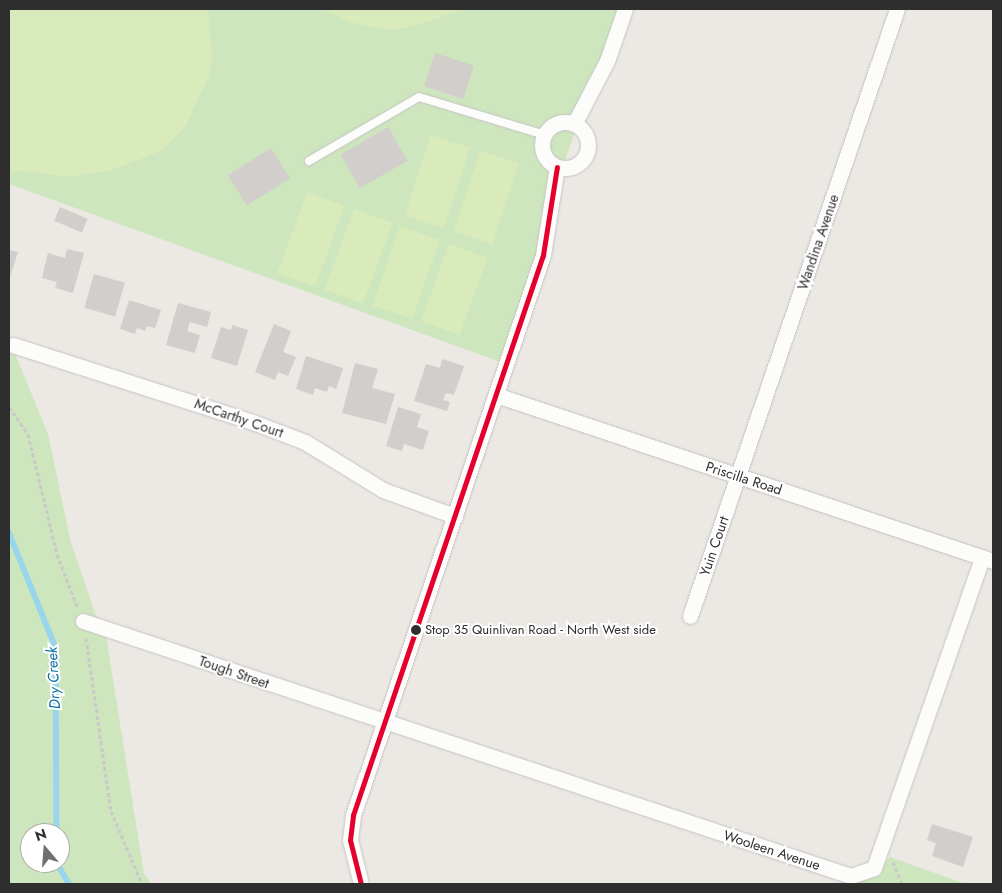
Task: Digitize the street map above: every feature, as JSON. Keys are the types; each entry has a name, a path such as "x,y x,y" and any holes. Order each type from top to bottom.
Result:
{"street":[{"path":"574,124 607,62 625,9"},
{"name":"Wandina Avenue","path":"738,476 897,9"},
{"path":"556,124 574,124 586,136 586,156 570,168 557,167 544,154 545,135 556,124"},
{"path":"361,884 350,840 353,816 543,255 557,167"},
{"name":"McCarthy Court","path":"11,342 260,424 305,442 383,490 455,516"},
{"name":"Priscilla Road","path":"496,395 988,559"},
{"name":"Yuin Court","path":"690,616 738,476"},
{"name":"Wooleen Avenue","path":"384,723 851,876 874,868 988,559"},
{"name":"Tough Street","path":"84,622 384,723"}],"lane":[{"path":"309,160 419,98 545,135"}],"path":[{"path":"9,407 28,434 57,554 84,622 111,812 142,884"}],"green space":[{"path":"9,9 620,9 562,168 506,364 9,184"},
{"path":"9,9 208,9 212,58 209,76 185,127 161,151 112,170 68,177 17,170 9,173"},
{"path":"323,9 465,9 410,27 388,30 350,22"},
{"path":"431,135 470,148 444,229 405,216"},
{"path":"480,151 519,164 493,245 454,232"},
{"path":"307,192 345,206 315,286 278,273"},
{"path":"354,209 393,223 363,304 325,290"},
{"path":"400,226 440,240 412,319 373,305"},
{"path":"449,244 488,258 459,335 421,321"},
{"path":"9,339 48,434 71,543 100,627 105,629 144,874 151,884 9,884"},
{"path":"890,857 966,884 851,884 878,872"}],"building":[{"path":"435,53 474,66 463,99 424,86"},
{"path":"388,127 408,161 360,188 340,154"},
{"path":"271,148 290,179 247,206 228,175"},
{"path":"60,207 88,219 82,233 54,221"},
{"path":"67,249 84,253 73,293 55,288 57,282 42,278 48,253 65,258"},
{"path":"9,250 18,252 9,280"},
{"path":"94,274 125,283 115,316 84,308"},
{"path":"129,300 161,310 155,328 147,326 145,331 137,328 135,334 120,329"},
{"path":"178,303 211,312 207,327 190,322 187,331 200,335 195,353 166,345"},
{"path":"274,324 291,331 283,352 296,357 288,376 278,372 275,380 255,372"},
{"path":"232,325 248,330 237,366 211,358 221,327 231,330"},
{"path":"306,356 343,368 336,389 329,386 327,392 315,388 313,395 296,389"},
{"path":"442,359 464,366 454,395 446,393 443,400 450,402 447,411 414,401 426,364 440,368"},
{"path":"355,363 378,369 372,388 395,394 386,424 342,413"},
{"path":"398,407 421,414 417,427 429,431 423,450 404,444 402,451 386,446"},
{"path":"932,824 973,837 963,867 932,856 936,843 927,840"}],"waterway":[{"name":"Dry Creek","path":"9,532 56,648 57,823"},
{"name":"Dry Creek","path":"63,873 69,884"}],"transit line":[{"path":"361,884 350,840 353,815 543,255 557,167"}],"place":[{"name":"Stop 35 Quinlivan Road - North West side","path":"416,630"}]}
